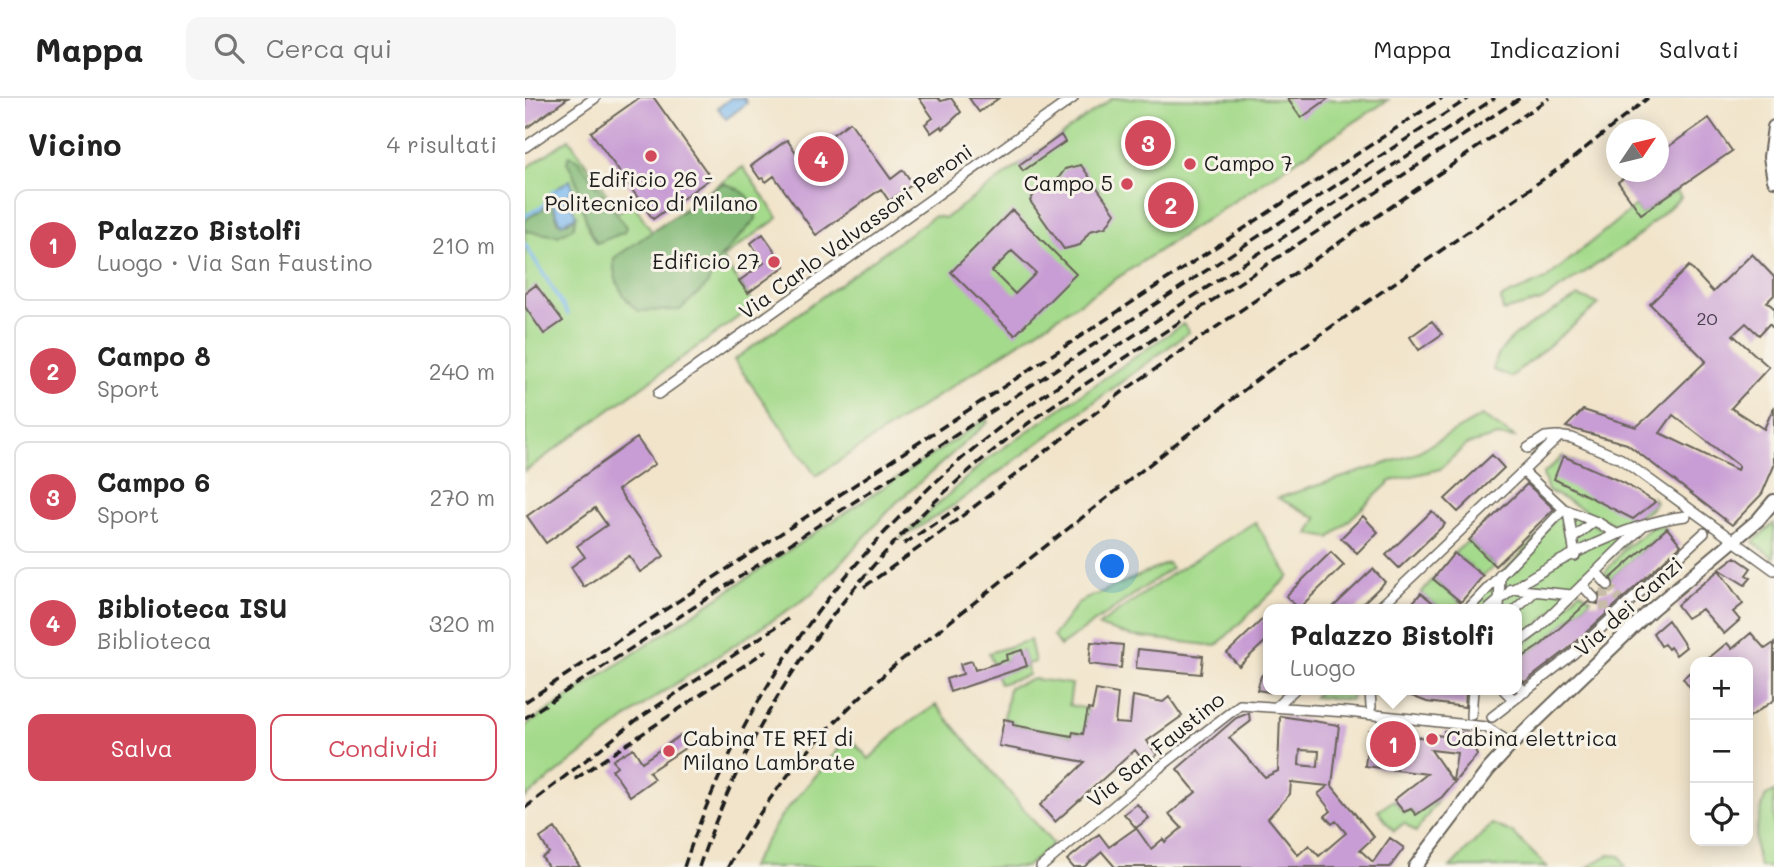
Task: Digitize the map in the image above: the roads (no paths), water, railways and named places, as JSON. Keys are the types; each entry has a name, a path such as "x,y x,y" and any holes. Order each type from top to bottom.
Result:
{"street":[{"path":"525,147 594,98"},
{"name":"Via Carlo Valvassori Peroni","path":"658,394 1073,98"},
{"path":"1774,127 1770,157 1774,180"},
{"path":"1383,604 1560,436"},
{"path":"1528,448 1545,437 1560,436 1572,438 1621,458 1774,570"},
{"path":"1526,474 1566,510 1594,521 1616,534"},
{"name":"Via dei Canzi","path":"1415,867 1512,744 1651,610 1735,540 1774,501"},
{"path":"1566,510 1575,556"},
{"path":"1473,604 1566,510"},
{"path":"1500,604 1511,589 1616,534 1686,516"},
{"path":"1572,539 1594,521"},
{"path":"1522,640 1644,525"},
{"path":"1522,694 1573,654 1609,614 1704,533"},
{"path":"1596,572 1605,585"},
{"path":"1499,604 1500,574"},
{"path":"1582,585 1594,598"},
{"path":"1511,589 1572,595"},
{"path":"1521,604 1534,592"},
{"path":"1522,689 1525,692"},
{"path":"1277,706 1289,695"},
{"path":"1370,695 1371,707"},
{"path":"1471,715 1473,695"},
{"path":"1509,695 1514,700"},
{"path":"1492,717 1521,695"},
{"name":"Via San Faustino","path":"1041,867 1233,708 1247,704 1486,727 1512,744"}],"water":[{"path":"731,98 744,98 747,103 726,119 718,108"},
{"path":"570,180 573,187 568,196 576,216 561,224 552,203 554,190"}],"waterway":[{"path":"525,216 543,206 554,190"},
{"path":"525,244 568,314"}],"tunnel":[{"path":"1608,585 1620,599"},
{"path":"1604,589 1605,610"}],"railway":[{"path":"525,702 1442,98"},
{"path":"525,718 1469,98"},
{"path":"684,867 711,795 744,727 782,662 826,601 874,544 927,490 984,440 1045,394 1495,98"},
{"path":"699,867 726,797 758,730 796,667 839,607 887,551 939,498 995,449 1055,404 1520,98"},
{"path":"864,587 944,530 1125,390 1549,98"},
{"path":"728,867 762,810 802,758 847,710 895,665 1268,371 1568,162 1648,98"},
{"path":"904,544 959,507"},
{"path":"525,808 638,719 788,619"},
{"path":"575,779 767,650"}],"place":[{"name":"Campo 6","path":"1148,143"},
{"name":"Edificio 26 - Politecnico di Milano","path":"651,156"},
{"name":"Biblioteca ISU","path":"821,159"},
{"name":"Campo 7","path":"1190,164"},
{"name":"Campo 5","path":"1127,184"},
{"name":"Campo 8","path":"1171,205"},
{"name":"Edificio 27","path":"774,262"},
{"name":"Cabina elettrica","path":"1432,739"},
{"name":"Palazzo Bistolfi","path":"1393,744"},
{"name":"Cabina TE RFI di Milano Lambrate","path":"669,751"}]}
